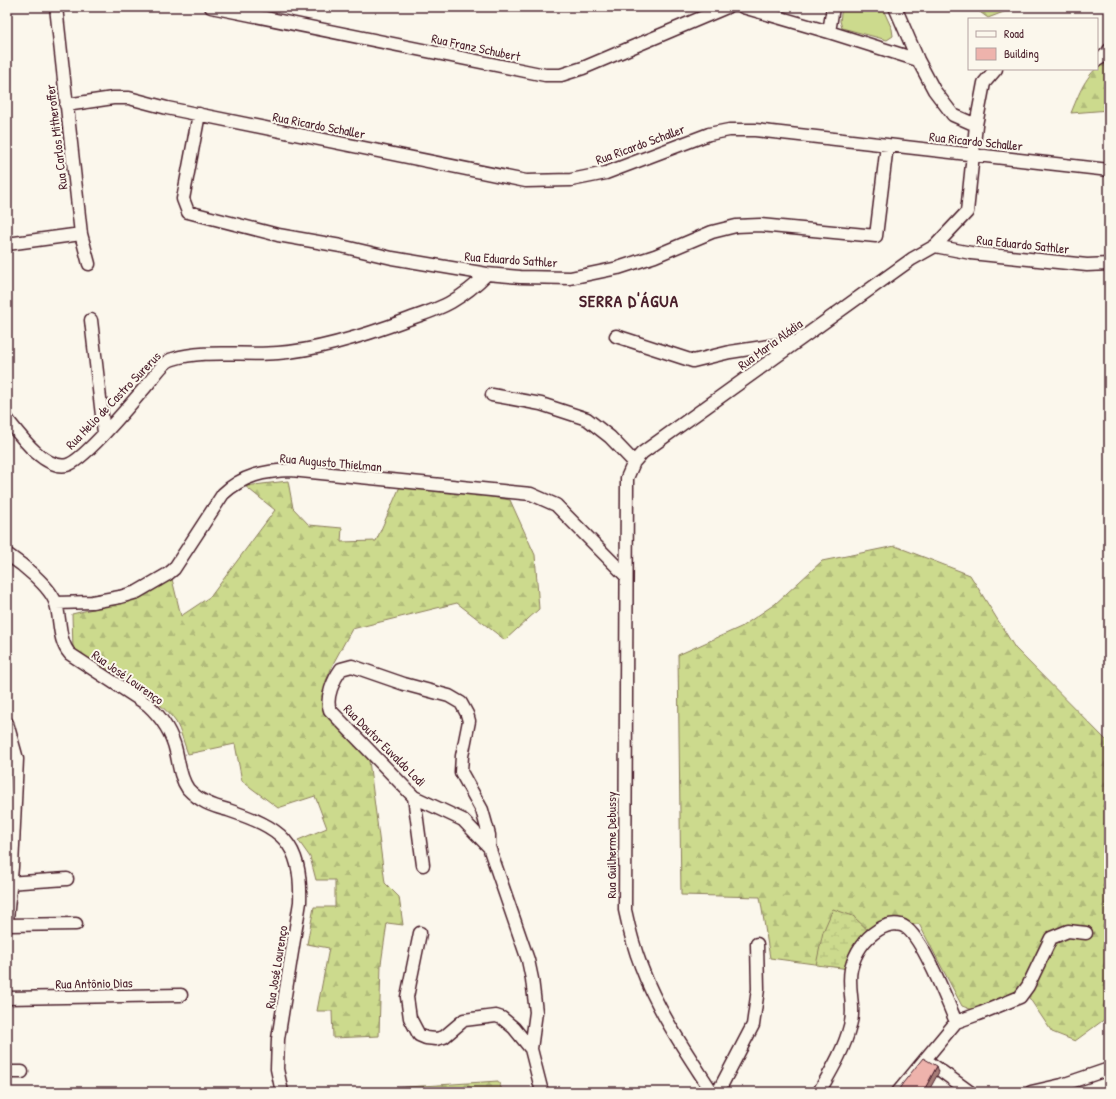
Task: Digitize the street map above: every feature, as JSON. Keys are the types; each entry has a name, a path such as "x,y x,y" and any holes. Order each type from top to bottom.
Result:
{"street":[{"name":"Rua Carlos Mitheroffer","path":"56,7 66,105 82,234 89,264"},
{"name":"Rua Franz Schubert","path":"211,7 545,75 561,75 583,68 727,7"},
{"path":"743,7 918,60"},
{"path":"829,32 833,7"},
{"path":"895,7 918,60 934,90 953,115 976,125"},
{"path":"1098,59 1107,54 1109,50"},
{"name":"Rua Maria Aládia","path":"626,576 627,478 634,462 642,453 912,259 934,246 967,212 976,125 984,83 995,70"},
{"name":"Rua Ricardo Schaller","path":"66,105 113,98 130,98 167,108 526,181 571,180 606,173 709,134 729,130 754,130 1109,170"},
{"name":"Rua Eduardo Sathler","path":"200,114 182,199 188,212 278,235 487,274 570,278 618,268 655,256 712,232 736,226 760,225 876,236 887,145"},
{"path":"7,244 82,234"},
{"name":"Rua Eduardo Sathler","path":"934,246 971,253 1087,264 1109,264"},
{"name":"Rua Helio de Castro Surerus","path":"7,419 33,451 53,463 67,465 80,458 170,359 186,355 279,353 315,347 383,329 450,303 473,288 487,274"},
{"path":"90,320 104,433"},
{"path":"616,336 693,361 730,352 798,341"},
{"path":"492,395 541,404 587,419 610,437 634,462"},
{"name":"Rua Augusto Thielman","path":"56,603 92,602 137,592 174,569 223,494 231,487 240,481 258,474 291,470 531,494 556,505 626,576"},
{"name":"Rua José Lourenço","path":"7,554 22,564 47,590 56,603 65,649 70,654 148,705 158,715 171,736 182,777 189,789 206,803 266,824 280,835 292,852 301,883 300,902 278,1039 277,1069 282,1092"},
{"name":"Rua Guilherme Debussy","path":"626,576 625,910 633,944 652,992 669,1025 712,1092"},
{"name":"Rua Doutor Euvaldo Lodi","path":"489,846 463,820 414,797 330,710 329,702 331,689 336,677 345,666 352,666 404,684 449,696 460,703 467,714 469,721 462,756 461,772 482,810 489,835 489,846 528,960 536,1012 531,1049 542,1092"},
{"path":"7,723 17,759 7,919"},
{"path":"414,797 423,865"},
{"path":"9,883 67,879"},
{"path":"7,925 76,924"},
{"path":"819,1092 837,1060 851,1025 850,982 855,959 863,943 872,934 885,926 901,925 910,932 918,942 940,984 956,1022"},
{"path":"898,1092 956,1022 1020,997 1028,986 1051,938 1068,931 1086,933"},
{"path":"420,933 407,997 410,1018 419,1035 426,1038 436,1039 444,1037 464,1020 496,1016 502,1018 514,1028 531,1049"},
{"path":"718,1092 753,1025 758,989 756,944"},
{"name":"Rua Antônio Dias","path":"7,998 181,995"},
{"path":"926,1060 970,1092"},
{"path":"1031,1092 1062,1085 1109,1069"},
{"path":"7,1072 22,1072"}],"green space":[{"path":"842,7 882,7 892,29 893,36 887,40 842,28 840,21"},
{"path":"973,7 1013,7 1014,8 988,18"},
{"path":"1109,57 1109,110 1071,113 1078,95 1090,76 1095,70 1098,70 1098,66"},
{"path":"288,481 293,508 309,525 342,528 341,542 376,541 402,482 510,500 535,555 539,609 505,640 457,603 352,629 334,662 326,681 324,709 368,753 385,883 399,897 403,925 387,923 381,964 379,1036 333,1038 332,1011 317,1011 329,948 307,944 314,907 335,907 335,880 316,880 310,857 298,840 327,828 315,796 278,808 242,781 235,744 188,754 176,722 168,712 129,682 99,664 73,651 72,614 134,599 172,579 181,616 211,596 275,510 245,486"},
{"path":"895,546 970,575 1015,648 1109,743 1109,1016 1075,1041 1052,1032 1024,990 981,1013 962,1006 919,924 885,926 872,934 851,969 770,958 760,897 681,895 678,655 741,627 775,604 822,561"},
{"path":"833,909 853,916 872,934 851,969 816,965 823,932"},
{"path":"498,1081 503,1092 332,1092"}],"building":[{"path":"923,1058 937,1066 923,1092 897,1092 903,1083"}],"district":[{"name":"SERRA D'ÁGUA","path":"629,300"}]}
